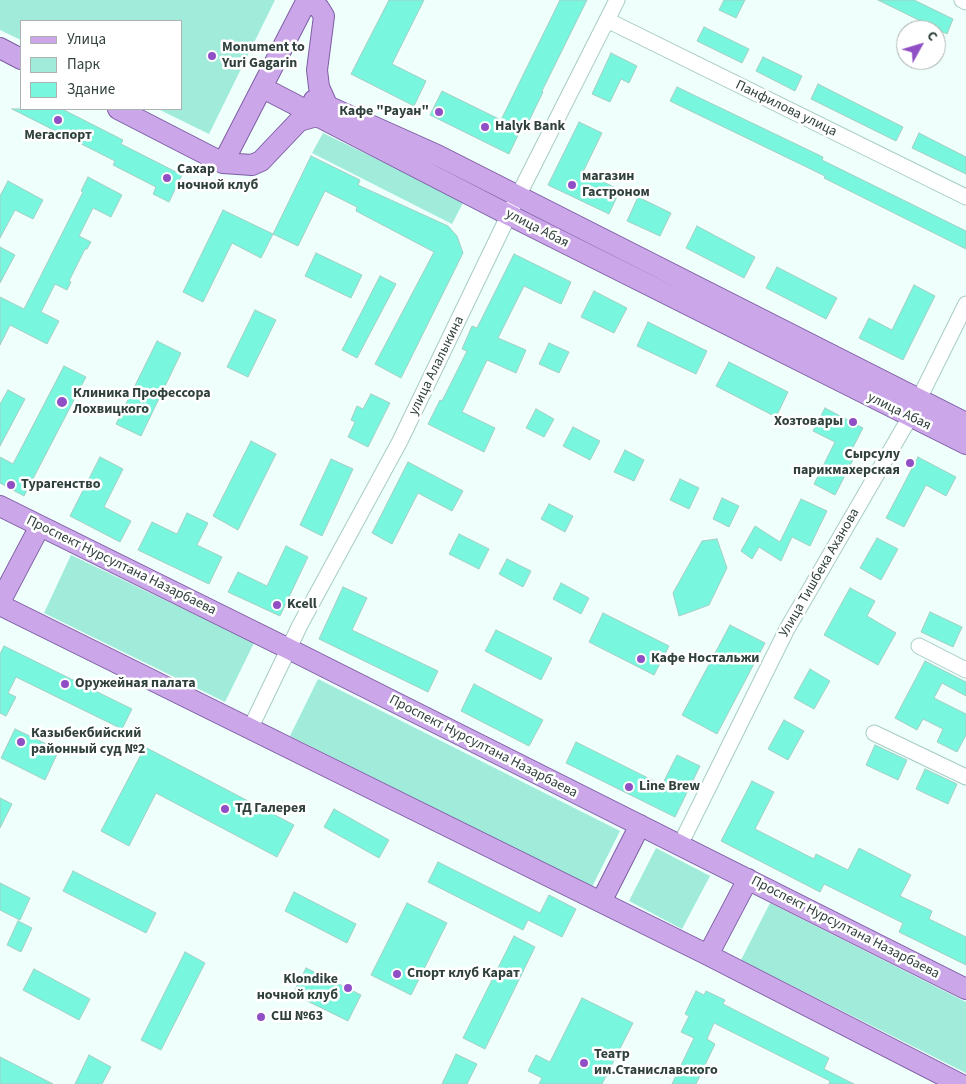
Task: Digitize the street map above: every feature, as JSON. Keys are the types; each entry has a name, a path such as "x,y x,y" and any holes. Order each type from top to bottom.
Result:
{"main road":[{"path":"223,163 307,0 319,8 324,16 316,70 323,111"},
{"path":"0,48 20,58"},
{"path":"266,82 323,111"},
{"path":"120,110 223,163 252,165 257,163 299,121 323,111"},
{"name":"улица Абая","path":"323,111 437,155 966,423"},
{"name":"улица Абая","path":"323,111 509,215 966,444"},
{"name":"Проспект Нурсултана Назарбаева","path":"0,506 966,989"},
{"path":"40,526 0,603 250,729 708,955 960,1084"},
{"path":"601,902 640,825"},
{"path":"708,955 748,879"}],"street":[{"name":"улица Алалыкина","path":"250,729 289,649 400,441 518,196 617,0"},
{"path":"962,0 966,2"},
{"name":"Панфилова улица","path":"607,20 966,197"},
{"name":"Улица Тишбека Аханова","path":"680,846 787,630 910,417 966,304"},
{"path":"919,646 966,670"},
{"path":"874,734 966,778"}],"green space":[{"path":"0,0 275,0 209,134 160,110 182,110 182,20 20,20 20,40 0,30"},
{"path":"323,133 464,201 452,224 312,153"},
{"path":"71,555 254,643 225,702 44,613"},
{"path":"318,679 620,831 592,887 290,736"},
{"path":"656,848 710,876 682,929 629,901"},
{"path":"770,903 966,1002 966,1073 741,960"}],"building":[{"path":"389,0 424,0 392,64 426,81 414,106 351,74"},
{"path":"560,0 587,0 525,129 522,127 509,154 430,115 442,91 501,120"},
{"path":"724,0 745,0 736,18 719,10"},
{"path":"878,0 914,0 953,19 947,34 946,20 919,20"},
{"path":"704,27 749,49 742,63 697,41"},
{"path":"611,53 637,66 629,83 621,79 610,102 592,94"},
{"path":"763,57 802,76 795,91 756,71"},
{"path":"818,84 903,127 896,141 811,99"},
{"path":"677,87 823,157 822,160 966,231 966,249 824,178 825,176 670,101"},
{"path":"12,109 64,110 123,140 121,144 182,175 169,202 153,194 156,187 113,165 115,161"},
{"path":"579,122 602,133 583,172 620,190 609,214 548,185"},
{"path":"919,133 966,157 966,174 912,148"},
{"path":"311,156 360,180 358,185 448,226 457,236 463,253 401,378 375,364 434,252 356,211 357,207 325,191 298,246 273,234"},
{"path":"88,177 122,195 111,217 93,208 79,236 91,242 87,249 85,249 69,281 71,282 67,290 55,284 41,312 59,321 47,344 10,325 0,345 0,297 24,309 83,192 81,191"},
{"path":"8,181 43,200 33,219 15,210 0,238 0,196"},
{"path":"638,197 671,213 660,236 627,221"},
{"path":"223,210 273,234 261,258 232,243 203,302 183,292"},
{"path":"697,226 755,257 744,278 686,248"},
{"path":"0,247 15,255 0,283"},
{"path":"316,253 362,275 351,298 305,276"},
{"path":"514,254 571,282 561,304 524,286 498,338 526,350 516,373 487,360 462,412 495,428 484,452 428,424 440,400 442,401 467,351 462,349 472,326 477,328"},
{"path":"777,267 837,298 826,319 766,288"},
{"path":"380,276 396,284 357,358 342,350"},
{"path":"914,285 935,296 903,360 859,338 869,318 892,330"},
{"path":"594,291 627,308 614,333 581,317"},
{"path":"255,310 276,320 248,377 227,367"},
{"path":"648,322 707,351 696,374 637,346"},
{"path":"157,341 181,353 141,436 116,424"},
{"path":"549,343 569,352 559,373 539,364"},
{"path":"729,362 788,392 776,417 716,386"},
{"path":"64,366 86,377 24,496 0,483 0,457 13,464"},
{"path":"8,390 25,399 0,446 0,404"},
{"path":"371,394 390,403 368,447 348,437 355,422 351,420 357,406 363,409"},
{"path":"825,408 863,428 851,451 856,454 835,495 814,484 835,442 813,431"},
{"path":"536,409 554,419 544,437 526,428"},
{"path":"573,427 600,441 590,460 563,446"},
{"path":"251,441 276,454 238,530 213,516"},
{"path":"625,450 644,460 634,481 614,472"},
{"path":"100,457 123,469 104,507 131,521 120,542 70,516"},
{"path":"918,457 956,477 946,496 926,485 904,527 886,518"},
{"path":"331,459 353,469 322,536 300,525"},
{"path":"408,462 463,491 452,511 418,493 392,544 372,533"},
{"path":"680,479 699,488 689,509 670,500"},
{"path":"722,498 739,506 729,527 713,519"},
{"path":"801,499 827,511 810,546 792,537 781,561 759,547 752,559 741,551 755,526 780,542"},
{"path":"549,504 573,516 565,532 541,519"},
{"path":"187,513 208,523 197,545 222,557 209,584 138,550 152,522 177,534"},
{"path":"459,534 489,549 479,569 449,554"},
{"path":"877,538 898,549 881,580 860,568"},
{"path":"717,539 727,568 709,605 679,616 673,593 702,541"},
{"path":"286,546 308,557 280,616 228,592 238,572 267,586"},
{"path":"507,559 531,571 523,587 499,574"},
{"path":"561,583 589,598 581,614 553,599"},
{"path":"343,587 367,598 352,630 438,671 428,692 319,639"},
{"path":"850,588 875,601 867,616 896,633 878,665 824,635"},
{"path":"930,612 962,627 953,647 921,632"},
{"path":"603,613 669,646 654,675 589,642"},
{"path":"730,625 765,643 717,734 682,715"},
{"path":"496,630 552,658 541,680 485,651"},
{"path":"4,646 132,709 122,729 16,677 8,693 16,697 6,716 0,713 0,654"},
{"path":"925,661 966,682 966,696 942,683 934,698 966,714 966,735 957,752 937,742 943,729 923,719 917,730 895,718"},
{"path":"810,669 830,681 814,709 794,698"},
{"path":"474,684 543,720 529,746 461,711"},
{"path":"784,720 804,731 788,760 768,749"},
{"path":"15,729 59,750 45,780 1,758"},
{"path":"576,742 662,785 677,755 700,766 675,817 566,763"},
{"path":"875,745 907,760 898,780 866,765"},
{"name":"ТД Галерея","path":"145,747 294,825 277,857 156,793 129,846 101,831"},
{"path":"925,769 957,784 948,804 916,789"},
{"path":"752,781 774,792 755,829 814,859 816,854 848,870 859,848 911,875 900,896 932,911 929,919 966,937 966,965 899,932 903,923 824,884 820,892 721,841"},
{"path":"0,798 12,804 0,828"},
{"path":"334,809 389,840 379,858 324,827"},
{"path":"438,862 540,913 549,895 576,909 562,937 528,920 523,930 428,882"},
{"path":"73,871 156,913 146,933 63,891"},
{"path":"0,883 30,898 20,920 0,910"},
{"path":"294,892 356,924 347,943 285,911"},
{"path":"407,903 447,923 411,995 371,975"},
{"path":"18,921 32,928 21,952 7,945"},
{"path":"514,936 535,947 485,1049 463,1038"},
{"path":"185,952 205,963 161,1050 141,1040"},
{"path":"306,968 361,995 348,1021 293,994"},
{"path":"34,969 90,999 79,1020 23,990"},
{"path":"696,991 704,995 706,991 725,1000 723,1004 829,1058 824,1069 854,1084 829,1084 830,1081 714,1023 707,1039 715,1044 696,1084 672,1084 694,1038 681,1032 689,1016 685,1014"},
{"name":"Театр им.Станиславского","path":"582,998 633,1023 602,1084 539,1084 542,1078 528,1071 536,1055 550,1062"},
{"path":"456,1054 477,1064 467,1084 442,1084"},
{"path":"89,1055 111,1067 102,1084 75,1084"},
{"path":"0,1057 53,1084 0,1084"}],"place":[{"name":"Monument to Yuri Gagarin","path":"212,56"},
{"name":"Кафе \"Рауан\"","path":"439,112"},
{"name":"Мегаспорт","path":"58,120"},
{"name":"Halyk Bank","path":"485,127"},
{"name":"Сахар ночной клуб","path":"167,178"},
{"name":"магазин Гастроном","path":"572,185"},
{"name":"Клиника Профессора Лохвицкого","path":"62,402"},
{"name":"Хозтовары","path":"853,422"},
{"name":"Сырсулу парикмахерская","path":"910,463"},
{"name":"Турагенство","path":"11,485"},
{"name":"Kcell","path":"277,605"},
{"name":"Кафе Ностальжи","path":"641,659"},
{"name":"Оружейная палата","path":"65,684"},
{"name":"Казыбекбийский районный суд №2","path":"21,742"},
{"name":"Line Brew","path":"629,787"},
{"name":"ТД Галерея","path":"225,809"},
{"name":"Спорт клуб Карат","path":"397,974"},
{"name":"Klondike ночной клуб","path":"348,988"},
{"name":"СШ №63","path":"261,1017"},
{"name":"Театр им.Станиславского","path":"584,1063"}]}
